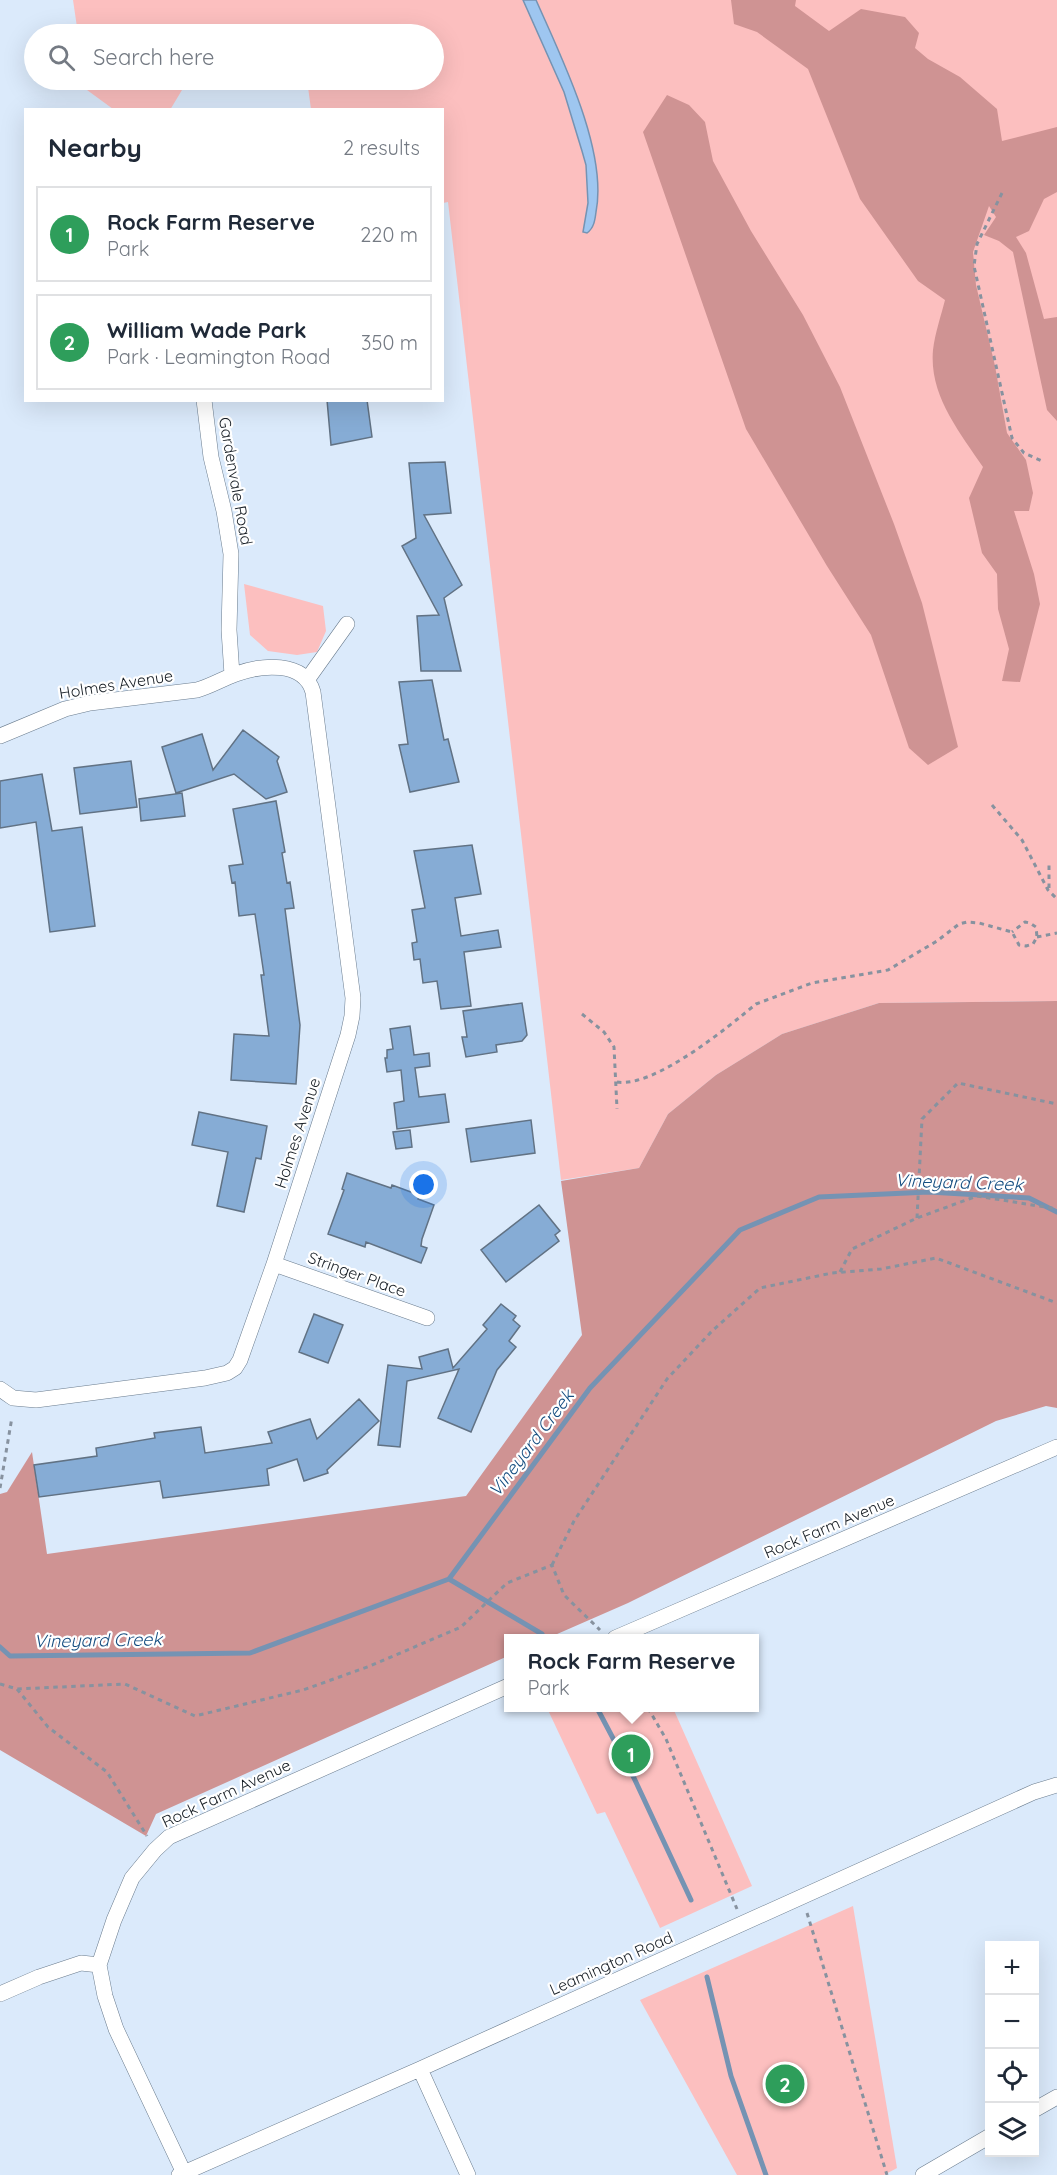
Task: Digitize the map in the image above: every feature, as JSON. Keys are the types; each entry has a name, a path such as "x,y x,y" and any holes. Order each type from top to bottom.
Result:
{"street":[{"name":"Gardenvale Road","path":"204,402 212,457 231,554 229,630 232,675"},
{"path":"307,680 346,624"},
{"name":"Holmes Avenue","path":"0,736 65,709 99,702 196,690 212,686 232,675 258,669 293,670 307,680 312,693 353,998 348,1035 274,1263 240,1360 235,1368 227,1373 205,1378 36,1400 13,1398 0,1389"},
{"name":"Stringer Place","path":"274,1263 427,1318"},
{"name":"Rock Farm Avenue","path":"624,1634 1057,1447"},
{"name":"Rock Farm Avenue","path":"182,2174 116,2030 105,1996 99,1965 114,1920 132,1878 169,1837 504,1688"},
{"name":"Leamington Road","path":"182,2174 1034,1792 1057,1785"},
{"path":"0,1994 39,1977 81,1963 99,1965"},
{"path":"420,2069 468,2175"},
{"path":"1039,2108 1057,2097"},
{"path":"923,2175 985,2139"}],"path":[{"path":"1002,193 976,243 974,266 1012,438 1024,453 1042,461"},
{"path":"992,805 1022,840 1048,890 1057,899"},
{"path":"1048,890 1049,863"},
{"path":"617,1082 627,1084 638,1082 691,1055 756,1004 768,998 812,983 888,970 937,941 959,924 979,923 1012,932 1018,945 1033,944 1037,937 1036,927 1025,922 1012,932"},
{"path":"1037,937 1057,933"},
{"path":"582,1014 610,1039 614,1047 617,1109"},
{"path":"917,1218 922,1119 958,1083 1057,1104"},
{"path":"840,1272 852,1249 917,1218 977,1196 1057,1209"},
{"path":"0,1684 17,1689 125,1684 195,1716 303,1690 370,1666 461,1627 507,1582 552,1565 574,1521 667,1379 712,1331 760,1288 840,1272 881,1269 936,1258 1057,1303"},
{"path":"0,1488 12,1417"},
{"path":"552,1565 564,1595 601,1631"},
{"path":"17,1689 48,1727 107,1772 155,1850"},
{"path":"651,1712 666,1739 744,1923"},
{"path":"802,1897 887,2175"}],"shaded area":[{"path":"73,0 1057,0 1057,1001 879,1003 782,1034 716,1075 668,1114 639,1168 561,1180 448,202 444,203 444,108 311,108 308,90 444,90 444,24 77,24"},
{"path":"731,0 796,0 795,6 829,31 861,9 905,17 919,33 915,48 928,59 960,77 997,109 1002,141 1057,127 1057,192 1044,199 1029,231 1016,237 1026,253 1044,319 1057,317 1057,421 1047,410 1013,252 999,241 984,235 996,217 989,206 973,252 976,285 995,366 1007,433 1026,460 1033,493 1029,511 1014,511 1034,574 1040,604 1020,682 1002,681 1009,649 998,609 997,574 982,553 969,498 983,467 948,412 936,382 933,350 945,300 918,281 860,199 808,69 757,32 734,24"},
{"path":"87,90 182,90 171,108 112,108"},
{"path":"667,95 689,105 705,122 713,161 751,231 803,315 840,387 894,524 922,603 958,747 928,765 909,748 871,635 827,566 746,429 643,132"},
{"path":"244,584 323,606 326,631 317,652 297,655 268,651 250,635"},
{"path":"1057,1001 1057,1408 1046,1406 996,1421 628,1603 557,1634 504,1634 504,1658 156,1814 146,1836 0,1750 0,1494 7,1492 32,1452 47,1554 466,1496 582,1335 561,1181 639,1168 668,1114 716,1075 782,1034 879,1003"},
{"path":"549,1712 675,1712 752,1886 660,1928 605,1812 597,1814"},
{"path":"853,1906 897,2168 884,2175 737,2175 640,2000"}],"water":[{"path":"523,0 536,0 569,76 589,133 598,187 595,221 587,233 583,232 588,203 586,165 564,92"}],"building":[{"path":"327,402 367,402 372,437 331,445"},
{"path":"445,462 451,513 424,515 462,585 444,598 461,671 421,671 417,616 439,615 402,546 416,538 409,463"},
{"path":"432,680 444,740 448,739 459,782 410,792 399,745 408,744 399,682"},
{"path":"243,730 279,757 277,761 287,792 266,799 234,774 176,793 162,747 202,734 213,770"},
{"path":"131,761 137,807 80,814 74,768"},
{"path":"42,774 52,831 82,827 95,926 50,932 36,822 0,828 0,781"},
{"path":"182,793 185,816 141,821 139,799"},
{"path":"276,801 285,852 282,853 287,883 290,882 294,908 285,909 300,1025 296,1084 231,1080 234,1034 269,1036 261,975 264,975 255,914 239,916 235,882 232,883 229,866 243,864 233,809"},
{"path":"472,845 481,894 455,898 461,936 498,930 501,947 464,952 471,1006 441,1009 437,981 423,983 420,959 414,960 412,943 417,942 412,910 425,908 414,851"},
{"path":"522,1003 527,1035 522,1041 496,1045 497,1052 466,1057 462,1037 467,1037 463,1011"},
{"path":"410,1026 414,1055 429,1053 430,1066 415,1068 419,1097 445,1094 449,1122 397,1129 394,1103 404,1101 401,1070 387,1072 385,1058 387,1058 387,1050 393,1049 390,1029"},
{"path":"199,1112 267,1126 261,1159 256,1158 244,1212 217,1206 228,1152 192,1145"},
{"path":"531,1120 535,1153 471,1162 466,1129"},
{"path":"410,1130 412,1147 396,1149 393,1132"},
{"path":"347,1173 391,1188 392,1185 419,1195 418,1199 434,1205 422,1239 421,1246 427,1248 421,1263 366,1242 365,1247 328,1234 344,1190 342,1189"},
{"path":"539,1205 560,1231 555,1235 559,1241 506,1282 481,1250"},
{"path":"501,1304 516,1316 513,1320 520,1326 509,1341 516,1347 497,1370 471,1432 438,1418 459,1369 407,1381 400,1447 378,1445 388,1365 422,1369 419,1357 448,1349 453,1368 487,1329 483,1325"},
{"path":"314,1314 343,1325 328,1363 299,1352"},
{"path":"359,1399 379,1421 327,1470 328,1473 304,1481 297,1459 267,1469 269,1485 163,1498 160,1481 39,1497 34,1465 97,1456 96,1448 155,1438 154,1433 201,1427 205,1453 272,1443 268,1432 310,1419 317,1439"}],"waterway":[{"name":"Vineyard Creek","path":"0,1647 10,1656 250,1653 449,1579 590,1388 740,1230 819,1197 929,1192 1029,1198 1057,1212"},
{"path":"449,1579 542,1634"},
{"path":"599,1712 634,1778 691,1900"},
{"path":"707,1977 731,2076 766,2175"}],"place":[{"name":"Rock Farm Reserve","path":"631,1754"},
{"name":"William Wade Park","path":"785,2084"}]}
